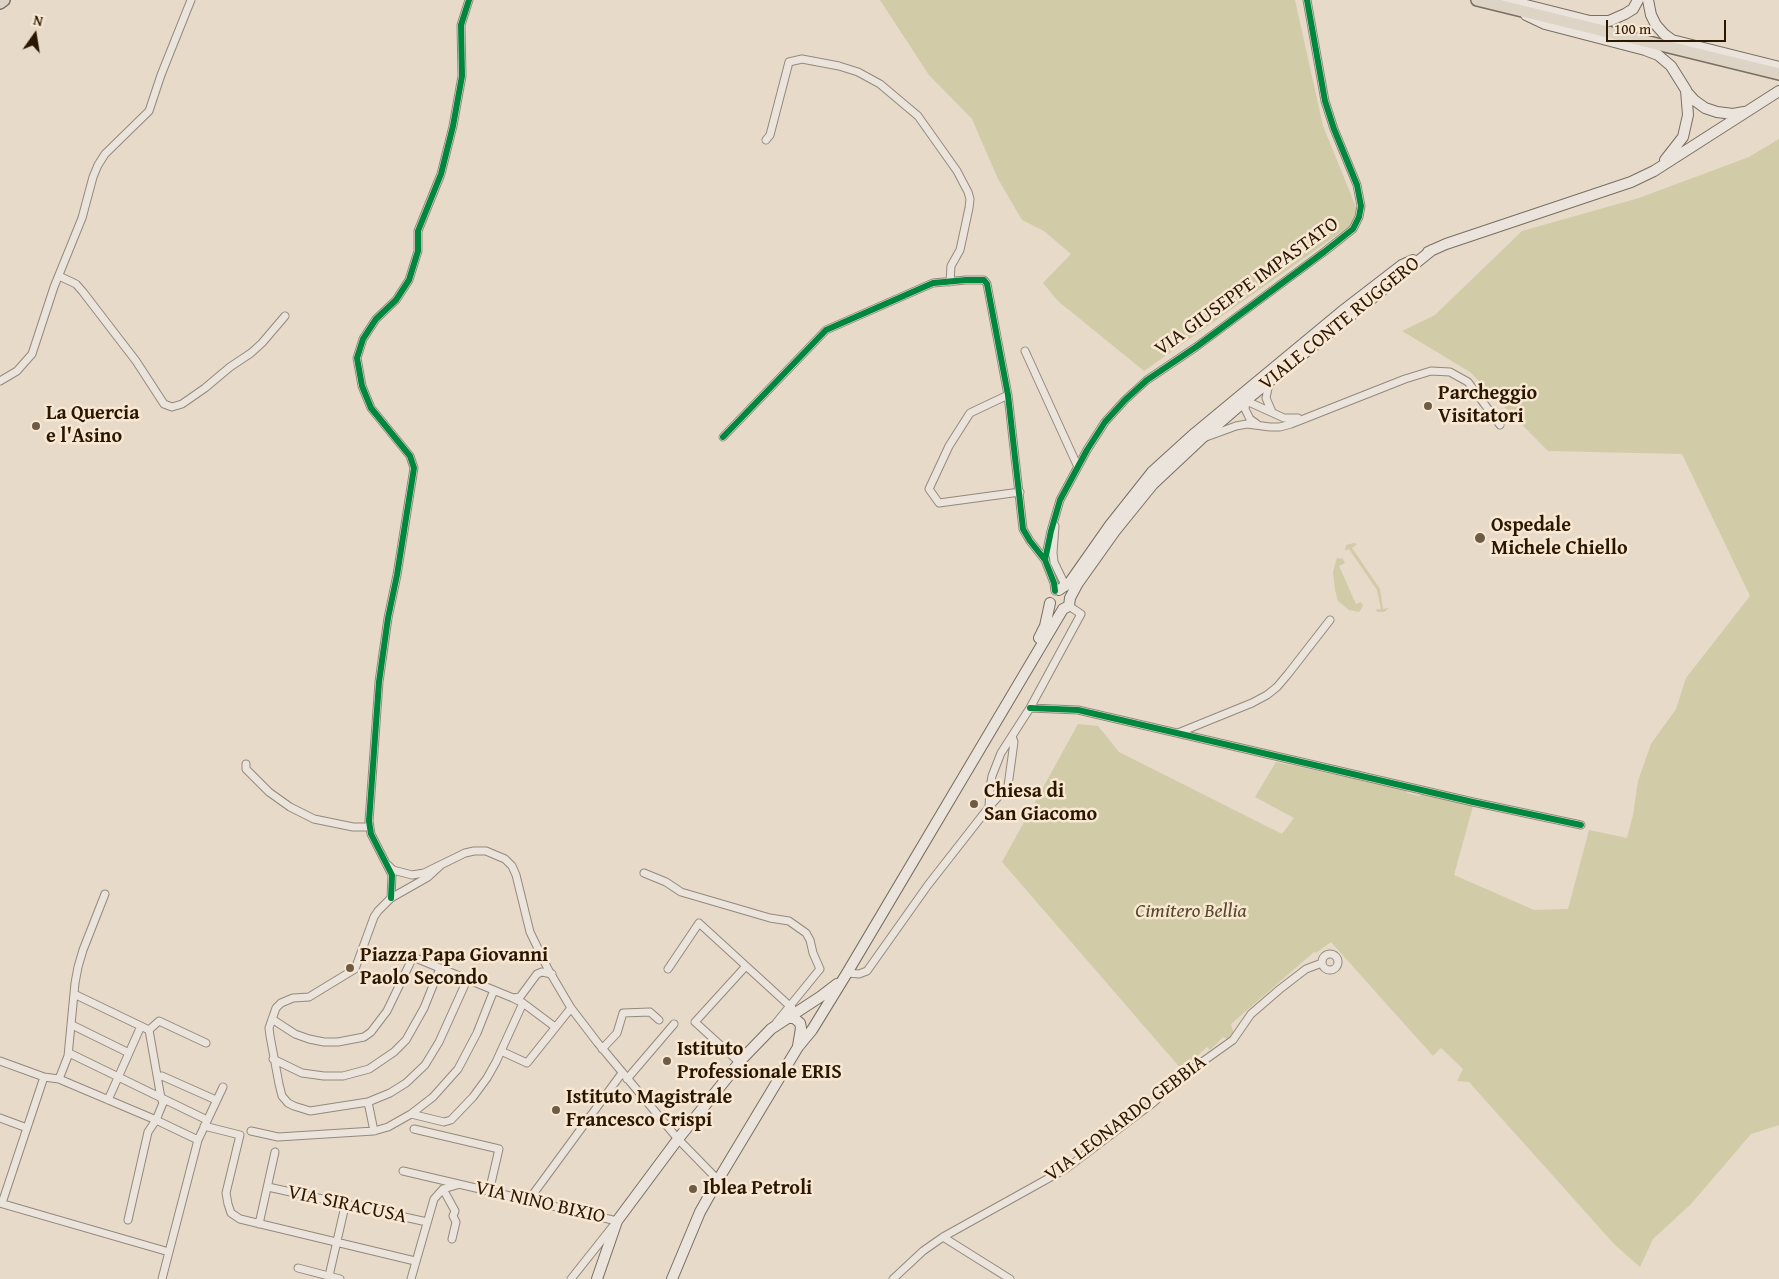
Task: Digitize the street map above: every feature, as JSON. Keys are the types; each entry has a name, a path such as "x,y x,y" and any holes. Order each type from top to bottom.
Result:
{"main road":[{"path":"0,2 4,0"},
{"path":"1477,0 1507,4 1590,21 1609,21 1632,9 1638,0"},
{"path":"1648,0 1651,15 1656,25 1672,40 1779,67"},
{"path":"1507,4 1779,74"},
{"path":"1507,4 1545,24 1658,55 1671,66 1694,100 1705,108 1733,114 1746,111"},
{"path":"1654,171 1674,151 1683,137 1688,115 1686,90"},
{"path":"1432,250 1473,234 1631,182 1654,171 1779,91"},
{"name":"VIALE CONTE RUGGERO","path":"1064,597 1138,488 1152,472 1180,446 1335,318 1402,265 1432,250"},
{"name":"VIALE CONTE RUGGERO","path":"1064,597 1078,583 1115,531 1153,484 1200,439 1432,250"},
{"path":"1020,682 1026,664 1045,626 1050,603 1056,609 1064,597"},
{"path":"672,1279 700,1212 718,1180 798,1047 812,1030 845,976 1020,682 1064,597"},
{"path":"597,1279 617,1221 678,1139 740,1063 771,1029 787,1018 793,1009 820,997 845,976"},
{"path":"787,1018 794,1018 800,1023 798,1047"}],"street":[{"path":"0,381 18,371 32,354 59,276 82,218 98,165 105,154 149,112 161,75 191,0"},
{"path":"392,898 392,875 370,827 379,682 414,468 410,456 371,408 362,386 357,358 363,339 376,320 396,300 409,280 418,251 418,231 440,174 453,126 462,76 460,25 469,0"},
{"name":"VIA GIUSEPPE IMPASTATO","path":"1056,513 1060,500 1105,422 1125,400 1147,380 1196,347 1324,252 1353,229 1359,217 1362,206 1357,186 1325,101 1307,0"},
{"path":"766,140 770,135 790,62 802,59 839,66 858,72 880,84 918,116 957,172 968,192 969,208 960,250 951,266 950,282"},
{"path":"59,276 76,284 83,292 136,361 164,404 172,407 182,404 197,394 230,367 251,353 285,316"},
{"path":"723,437 826,330 933,283 980,279 984,280 987,284 1008,395 1023,529 1045,560 1054,583 1064,597 1081,614 1030,708 1001,753 992,776 989,807"},
{"path":"1259,425 1250,418 1244,409 1247,395 1321,334 1335,318"},
{"path":"1025,351 1078,467"},
{"path":"1200,439 1236,426 1253,424 1280,427 1423,372 1442,371 1458,376 1468,382 1500,425"},
{"path":"1270,381 1266,398 1273,413"},
{"path":"1008,395 970,413 949,446 929,490 939,504 1020,492"},
{"path":"1180,446 1200,434 1239,402 1245,401 1284,418 1308,417"},
{"path":"1045,560 1056,513"},
{"path":"1056,513 1053,553 1064,597"},
{"path":"1177,733 1252,703 1267,695 1288,674 1330,620"},
{"path":"1030,708 1078,710 1473,802 1581,825"},
{"path":"845,976 866,971 905,916 989,807 1008,786 1014,742 1012,736"},
{"path":"246,764 246,769 290,808 314,819 353,827 370,827"},
{"path":"388,865 393,870 412,875 424,873 465,853 474,851 486,851 505,859 512,866 516,875 530,932 538,950 571,1008 624,1076 678,1139 718,1180"},
{"path":"440,866 428,877 392,898 374,917 355,969 309,997 293,998 281,1003 276,1008 269,1028 273,1059 282,1096 294,1106 310,1111 368,1102 390,1093 406,1083 425,1065 440,1042 467,980"},
{"path":"644,873 666,882 681,892 770,918 789,921 806,934 820,969 793,1009 771,1029"},
{"path":"59,1079 69,1053 75,983 83,950 105,894"},
{"path":"668,968 699,923 793,1009"},
{"path":"272,1019 295,1034 324,1042 338,1042 364,1037 371,1032 387,1011 413,957 513,998 523,1003 555,1027"},
{"name":"VIA LEONARDO GEBBIA","path":"893,1279 922,1251 943,1237 1067,1168 1153,1103 1181,1077 1233,1040 1251,1014 1280,989 1306,969 1322,963"},
{"path":"740,1063 695,1022 746,966"},
{"path":"273,1059 302,1073 324,1076 343,1076 369,1068 394,1052 406,1040 424,1008 440,968"},
{"path":"513,998 520,997 537,974 542,972 552,974"},
{"path":"251,1131 278,1137 374,1131 388,1127 411,1114 433,1097 458,1069 477,1033 494,990"},
{"path":"74,994 149,1030"},
{"path":"411,1114 444,1122 452,1120 487,1078 523,1003"},
{"path":"501,1051 527,1063 571,1008"},
{"path":"602,1049 617,1033 623,1013 650,1012 659,1020"},
{"path":"149,1030 159,1021 206,1043"},
{"path":"528,1201 624,1076 674,1024"},
{"path":"72,1025 129,1053"},
{"path":"108,1100 141,1026"},
{"path":"128,1220 148,1132 156,1120 163,1103 149,1030"},
{"path":"69,1053 161,1098 205,1123 240,1135 226,1192 231,1213 240,1219 415,1262"},
{"path":"0,1061 44,1077 59,1079 198,1140"},
{"path":"162,1076 216,1100"},
{"path":"44,1077 1,1203 168,1252"},
{"path":"170,1279 162,1278 198,1140 222,1087"},
{"path":"368,1102 374,1131"},
{"path":"0,1118 27,1128"},
{"path":"414,1129 499,1148 489,1192"},
{"path":"259,1224 275,1152"},
{"name":"VIA NINO BIXIO","path":"403,1171 617,1221"},
{"path":"411,1279 434,1199 443,1189 453,1185 462,1185"},
{"name":"VIA SIRACUSA","path":"268,1187 345,1206 426,1222"},
{"path":"443,1189 455,1211 453,1216 456,1222 452,1239"},
{"path":"329,1276 345,1206"},
{"path":"571,1279 617,1221"},
{"path":"943,1237 1010,1279"},
{"path":"298,1268 340,1279"}],"green space":[{"path":"880,0 1295,0 1323,126 1358,212 1351,225 1144,371 1058,301 1043,283 1071,254 1044,231 1022,220 998,179 972,119 929,75"},
{"name":"Cimitero Bellia","path":"1779,139 1779,1125 1751,1134 1691,1204 1653,1239 1640,1267 1615,1245 1469,1082 1457,1081 1463,1069 1441,1048 1433,1056 1331,942 1316,953 1314,952 1231,1024 1234,1034 1230,1038 1223,1037 1210,1050 1207,1047 1182,1070 1002,862 1078,724 1098,726 1119,752 1282,834 1294,818 1255,797 1276,762 1406,790 1407,793 1419,796 1422,794 1473,806 1454,875 1534,910 1568,909 1589,830 1627,838 1633,815 1638,781 1651,744 1676,709 1686,678 1750,596 1682,454 1548,451 1470,372 1402,331 1435,315 1522,231 1639,198 1749,157"},
{"path":"1357,544 1352,548 1380,589 1383,609 1389,608 1384,612 1375,610 1381,609 1377,590 1349,549 1345,551 1346,545"},
{"path":"1337,558 1343,559 1345,563 1339,566 1356,604 1361,602 1363,606 1359,612 1349,610 1338,601 1333,572"}],"cycle path":[{"path":"391,898 392,875 371,834 369,821 379,682 414,468 410,456 371,408 362,386 357,358 363,339 376,319 396,300 409,280 418,251 418,231 441,174 453,126 462,76 461,25 469,0"},
{"path":"1055,591 1054,583 1045,560 1060,500 1087,450 1105,422 1147,380 1196,347 1324,252 1353,229 1359,217 1361,206 1357,185 1334,129 1325,101 1307,0"},
{"path":"723,437 826,330 933,283 984,280 987,284 1008,395 1023,529 1045,560"},
{"path":"1030,708 1078,710 1473,802 1581,825"}],"place":[{"name":"Parcheggio Visitatori","path":"1428,406"},
{"name":"La Quercia e l'Asino","path":"36,426"},
{"name":"Ospedale Michele Chiello","path":"1480,538"},
{"name":"Chiesa di San Giacomo","path":"974,804"},
{"name":"Piazza Papa Giovanni Paolo Secondo","path":"350,968"},
{"name":"Istituto Professionale ERIS","path":"667,1061"},
{"name":"Istituto Magistrale Francesco Crispi","path":"556,1110"},
{"name":"Iblea Petroli","path":"693,1189"}]}
